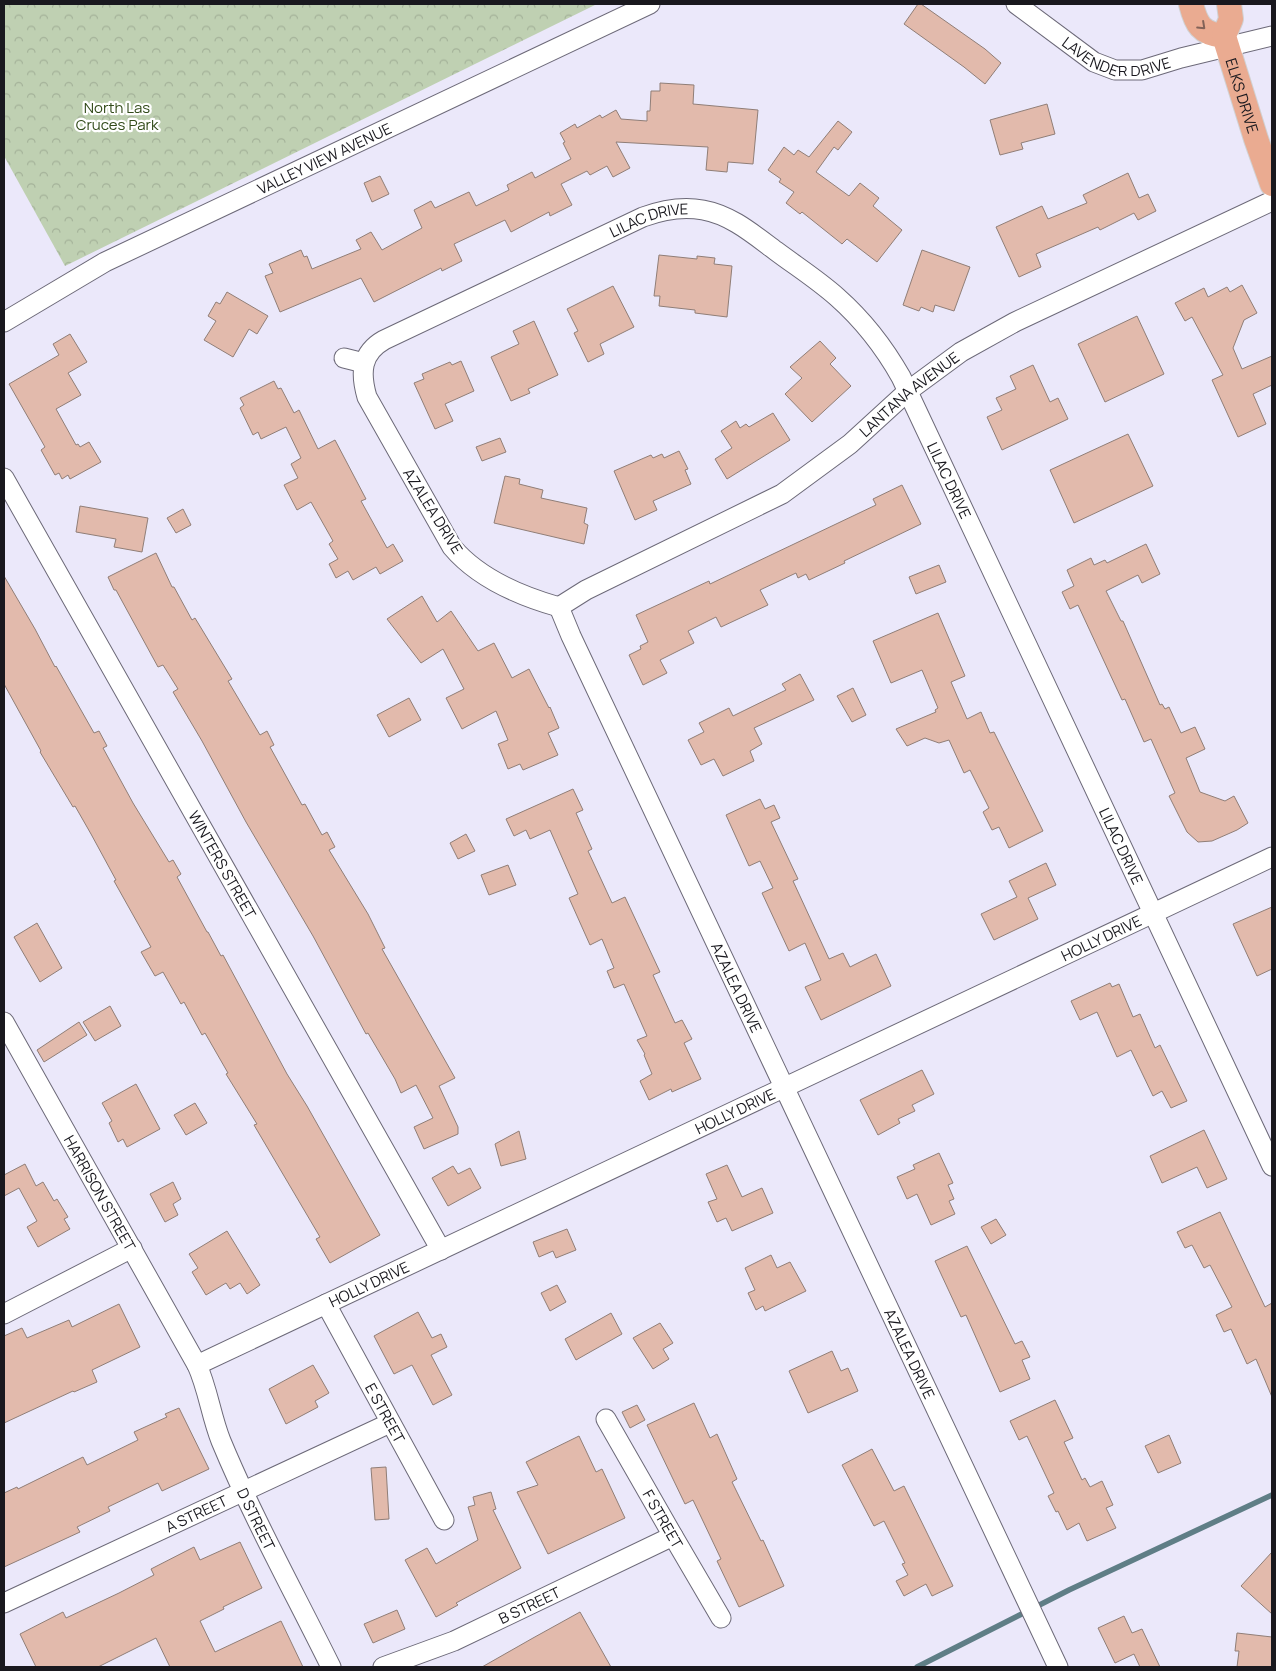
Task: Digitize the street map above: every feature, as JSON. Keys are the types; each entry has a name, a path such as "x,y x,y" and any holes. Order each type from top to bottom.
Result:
{"main road":[{"path":"1191,4 1195,20 1199,26 1226,42 1231,19 1229,4"},
{"name":"ELKS DRIVE","path":"1226,42 1272,184"}],"street":[{"name":"VALLEY VIEW AVENUE","path":"4,322 105,262 650,4"},
{"name":"LAVENDER DRIVE","path":"1016,4 1094,62 1116,70 1142,70 1226,42 1272,36"},
{"name":"LANTANA AVENUE","path":"560,607 586,590 782,494 850,444 908,390 961,352 1015,322 1272,201"},
{"name":"LILAC DRIVE","path":"364,363 372,348 384,340 656,212 686,208 710,212 734,221 837,296 874,336 908,390 930,441 1272,1166"},
{"path":"344,358 364,363"},
{"name":"AZALEA DRIVE","path":"364,363 363,382 367,397 452,547 470,566 481,574 533,599 560,607 571,636 1058,1667"},
{"name":"WINTERS STREET","path":"4,478 441,1250"},
{"name":"HOLLY DRIVE","path":"197,1365 1272,857"},
{"name":"HARRISON STREET","path":"4,1022 197,1365"},
{"path":"4,1314 132,1248"},
{"name":"E STREET","path":"326,1304 444,1520"},
{"name":"D STREET","path":"197,1365 203,1378 221,1441 332,1667"},
{"name":"F STREET","path":"606,1419 722,1618"},
{"name":"A STREET","path":"4,1604 390,1423"},
{"name":"B STREET","path":"383,1667 454,1641 673,1536"}],"green space":[{"name":"North Las Cruces Park","path":"4,4 597,4 65,266 4,156"}],"building":[{"path":"918,4 921,4 985,49 1001,63 985,84 904,24"},
{"path":"660,83 694,85 693,104 758,110 753,164 728,162 727,172 706,170 708,147 616,142 630,168 613,177 607,166 590,175 587,171 561,184 572,205 550,216 549,212 511,232 505,220 454,244 462,261 442,271 441,268 374,302 361,278 280,312 265,276 273,273 269,264 301,250 304,257 307,256 312,269 361,249 356,240 371,232 382,250 422,228 414,210 431,201 435,208 469,192 476,206 509,190 507,185 532,172 535,178 571,159 560,133 575,124 577,128 600,115 602,118 616,110 621,119 647,121 647,111 650,111 651,91 660,91"},
{"path":"1047,104 1055,134 1021,143 1023,149 1000,155 990,120"},
{"path":"838,121 852,132 838,150 834,147 816,172 849,196 860,183 879,198 873,206 902,230 877,262 847,239 842,244 802,212 800,214 786,203 794,192 779,182 781,179 768,170 784,147 794,155 798,150 809,157"},
{"path":"1128,173 1139,198 1148,194 1156,211 1138,220 1134,213 1100,230 1098,227 1036,254 1041,267 1019,277 996,227 1042,206 1048,219 1087,203 1083,195"},
{"path":"380,176 389,194 372,202 364,183"},
{"path":"922,250 970,267 954,311 935,305 933,312 921,307 919,311 903,305"},
{"path":"659,255 697,259 697,256 715,258 714,264 732,266 727,317 695,313 695,310 659,306 660,296 654,296"},
{"path":"1242,285 1257,313 1244,320 1233,348 1242,369 1272,356 1272,385 1253,394 1266,424 1238,437 1212,380 1223,375 1192,317 1185,321 1175,303 1204,288 1208,297 1227,287 1230,292"},
{"path":"613,286 634,327 600,344 604,354 588,362 574,333 578,331 567,309"},
{"path":"227,292 268,316 257,334 249,329 233,357 204,340 216,321 208,316 216,302 220,304"},
{"path":"1137,316 1164,374 1105,402 1078,344"},
{"path":"534,321 558,375 528,389 530,393 511,401 491,357 519,344 513,331"},
{"path":"70,334 87,362 68,373 81,395 56,409 76,445 78,444 80,447 89,442 101,462 70,479 68,475 62,479 59,473 55,475 41,450 45,447 9,384 59,355 53,344"},
{"path":"820,341 836,358 830,364 851,386 812,422 785,394 802,378 790,367"},
{"path":"461,361 474,391 445,404 453,421 435,429 414,383 424,379 422,374 450,362 452,365"},
{"path":"1033,365 1050,402 1058,398 1068,419 1002,450 987,417 1002,410 996,398 1016,389 1010,376"},
{"path":"274,381 278,389 281,388 294,413 299,410 318,449 335,440 366,499 361,501 387,548 393,544 403,561 380,574 376,567 353,580 348,571 336,578 329,564 338,559 329,544 333,541 311,502 297,510 284,485 298,478 291,464 301,458 286,427 261,439 258,432 253,435 240,408 244,405 240,398"},
{"path":"773,413 790,440 727,479 715,459 732,448 721,431 736,421 740,428 746,424 749,427"},
{"path":"1128,434 1153,486 1074,523 1050,470"},
{"path":"500,438 506,452 482,461 476,447"},
{"path":"679,451 688,469 685,470 691,484 653,501 657,510 635,520 614,471 651,455 653,458 662,454 664,458"},
{"path":"505,476 520,479 519,484 543,490 541,498 587,508 584,523 588,525 584,544 494,523"},
{"path":"902,485 921,524 809,580 806,574 798,578 796,573 760,590 768,605 721,627 716,617 688,631 694,643 660,660 667,673 643,685 629,655 641,649 640,646 648,642 636,615 709,581 710,584 876,505 873,499"},
{"path":"80,506 148,518 142,552 114,547 116,539 76,532"},
{"path":"183,509 191,525 176,533 167,518"},
{"path":"1146,544 1160,574 1142,583 1138,575 1106,591 1121,621 1123,621 1160,705 1162,704 1165,709 1169,707 1181,733 1195,727 1205,749 1186,758 1200,792 1225,801 1234,796 1248,823 1212,841 1198,842 1187,832 1169,796 1175,793 1151,739 1144,742 1125,699 1122,700 1078,605 1070,609 1062,592 1074,586 1067,570 1091,558 1094,565 1105,560 1107,563"},
{"path":"156,553 172,587 174,587 192,620 195,618 232,679 228,681 260,735 267,731 274,745 270,747 302,805 305,804 322,835 327,832 335,847 329,850 368,914 385,948 382,949 455,1078 439,1086 458,1127 458,1134 424,1149 414,1127 433,1118 416,1085 401,1093 395,1079 368,1033 366,1034 313,936 173,692 178,689 163,665 158,667 116,590 114,590 108,577"},
{"path":"939,565 946,582 916,594 909,577"},
{"path":"4,576 94,733 99,731 107,746 103,748 133,803 169,862 173,860 181,874 177,877 207,932 221,956 223,955 287,1074 380,1235 330,1263 316,1239 320,1237 254,1125 257,1124 226,1074 228,1073 205,1033 202,1035 184,1002 181,1004 163,972 155,976 141,952 151,947 114,881 116,880 91,834 40,752 4,684"},
{"path":"422,596 437,622 451,611 478,651 494,643 512,678 529,669 559,728 548,733 558,755 523,770 520,764 508,769 498,744 508,740 496,711 462,729 446,698 464,689 443,649 421,663 387,619"},
{"path":"938,613 965,676 951,682 967,719 981,712 990,733 994,732 1043,831 1009,848 999,827 992,830 983,812 989,808 970,770 964,773 949,740 939,743 925,738 907,746 896,729 936,712 935,710 938,708 922,670 891,683 873,641"},
{"path":"800,674 814,700 754,728 762,744 750,751 754,761 723,776 714,759 701,765 688,740 704,732 699,723 729,708 733,716 786,690 782,684"},
{"path":"853,688 866,715 852,722 837,696"},
{"path":"409,698 421,720 389,737 377,715"},
{"path":"573,789 583,810 576,813 592,849 588,851 612,903 625,897 660,972 653,975 675,1023 682,1020 692,1039 684,1043 701,1079 672,1092 671,1089 649,1100 640,1081 652,1074 645,1054 637,1040 647,1036 624,984 614,988 607,971 614,968 602,939 590,945 569,898 578,894 550,830 530,839 526,830 514,836 506,819"},
{"path":"760,799 765,809 774,805 780,818 771,822 798,879 793,881 829,959 843,953 850,967 876,954 891,986 821,1020 805,987 821,980 805,943 789,951 762,893 773,888 760,861 749,866 726,815"},
{"path":"466,834 475,851 458,859 450,843"},
{"path":"1046,863 1056,885 1028,898 1038,919 994,940 981,914 1017,897 1009,881"},
{"path":"508,865 516,885 489,895 481,875"},
{"path":"1272,907 1272,969 1257,976 1233,924"},
{"path":"37,923 62,968 40,982 14,937"},
{"path":"1110,983 1112,987 1119,984 1133,1017 1140,1014 1155,1048 1160,1045 1187,1101 1171,1108 1162,1091 1153,1096 1131,1050 1117,1057 1097,1012 1080,1020 1071,1001"},
{"path":"110,1006 121,1026 95,1041 83,1022"},
{"path":"79,1022 87,1035 44,1062 37,1050"},
{"path":"922,1070 934,1094 912,1105 915,1111 898,1119 900,1123 878,1135 860,1100"},
{"path":"136,1084 160,1129 127,1147 123,1139 118,1142 109,1123 112,1121 102,1103"},
{"path":"195,1103 207,1123 186,1135 174,1115"},
{"path":"1204,1130 1227,1179 1207,1188 1197,1167 1162,1183 1150,1156"},
{"path":"519,1131 526,1159 501,1166 495,1144"},
{"path":"939,1153 953,1183 948,1185 954,1199 949,1201 955,1214 931,1225 917,1194 907,1199 897,1177 915,1169 913,1165"},
{"path":"25,1164 36,1186 43,1182 54,1201 57,1199 68,1217 64,1219 70,1229 38,1247 27,1227 37,1221 19,1188 4,1196 4,1175"},
{"path":"727,1165 742,1197 762,1188 773,1213 732,1231 726,1218 717,1222 708,1202 717,1199 706,1174"},
{"path":"453,1166 458,1174 470,1168 481,1188 448,1206 432,1178"},
{"path":"173,1182 181,1199 173,1204 178,1215 165,1222 150,1194"},
{"path":"1220,1212 1265,1307 1272,1303 1272,1397 1256,1359 1247,1364 1231,1329 1224,1332 1216,1315 1232,1307 1210,1265 1204,1268 1192,1245 1185,1248 1177,1232"},
{"path":"996,1219 1006,1235 991,1244 981,1227"},
{"path":"567,1229 576,1250 556,1258 553,1251 539,1257 533,1242"},
{"path":"227,1231 260,1285 247,1294 240,1283 230,1289 226,1283 206,1295 192,1272 198,1268 189,1254"},
{"path":"967,1246 1015,1344 1022,1341 1030,1357 1022,1360 1030,1379 1000,1392 966,1315 961,1317 935,1261"},
{"path":"771,1255 777,1268 790,1262 806,1291 765,1311 763,1306 756,1310 748,1293 755,1290 745,1268"},
{"path":"557,1285 566,1302 550,1311 541,1293"},
{"path":"119,1304 140,1347 92,1370 97,1382 4,1423 4,1336 22,1328 27,1338 69,1320 72,1327"},
{"path":"418,1312 432,1338 441,1334 447,1347 431,1355 452,1395 433,1405 412,1365 394,1374 374,1336"},
{"path":"611,1313 622,1334 576,1360 565,1339"},
{"path":"660,1323 673,1343 663,1349 669,1359 653,1369 633,1338"},
{"path":"832,1351 841,1371 848,1368 858,1391 808,1413 789,1371"},
{"path":"313,1365 329,1393 315,1401 318,1407 286,1424 269,1389"},
{"path":"1055,1400 1073,1438 1064,1442 1082,1480 1085,1478 1090,1487 1102,1481 1113,1505 1106,1508 1116,1528 1087,1541 1079,1523 1067,1530 1048,1496 1054,1493 1027,1436 1019,1440 1010,1421"},
{"path":"694,1403 710,1438 717,1434 737,1479 732,1482 761,1541 763,1540 784,1586 739,1607 717,1561 721,1559 693,1500 685,1504 647,1425"},
{"path":"637,1405 645,1420 630,1428 622,1412"},
{"path":"179,1408 209,1469 162,1491 158,1483 108,1507 110,1511 77,1527 80,1532 4,1567 4,1493 17,1487 18,1489 83,1457 87,1465 138,1440 134,1432 167,1417 165,1414"},
{"path":"1169,1435 1181,1463 1158,1473 1145,1446"},
{"path":"579,1436 596,1472 602,1469 625,1518 548,1554 517,1492 538,1485 526,1462"},
{"path":"872,1449 894,1491 904,1486 953,1586 932,1596 926,1584 904,1596 896,1581 908,1575 902,1564 905,1563 884,1521 874,1526 842,1465"},
{"path":"386,1467 389,1519 375,1520 371,1468"},
{"path":"491,1492 496,1509 493,1510 521,1568 456,1603 458,1605 436,1617 405,1560 427,1548 436,1564 478,1540 468,1507 475,1505 473,1497"},
{"path":"240,1542 262,1588 223,1607 224,1609 200,1621 215,1652 281,1621 303,1667 170,1667 156,1638 98,1667 36,1667 20,1634 63,1612 66,1618 119,1593 154,1575 151,1569 194,1547 200,1560"},
{"path":"1272,1552 1272,1614 1241,1586"},
{"path":"397,1610 405,1629 373,1643 364,1624"},
{"path":"580,1612 611,1667 482,1667 533,1638"},
{"path":"1124,1616 1132,1633 1142,1629 1160,1667 1140,1667 1134,1654 1115,1663 1098,1628"},
{"path":"1237,1633 1272,1637 1272,1667 1237,1667 1239,1651 1235,1651"}],"waterway":[{"path":"917,1667 1069,1590 1272,1495"}]}
